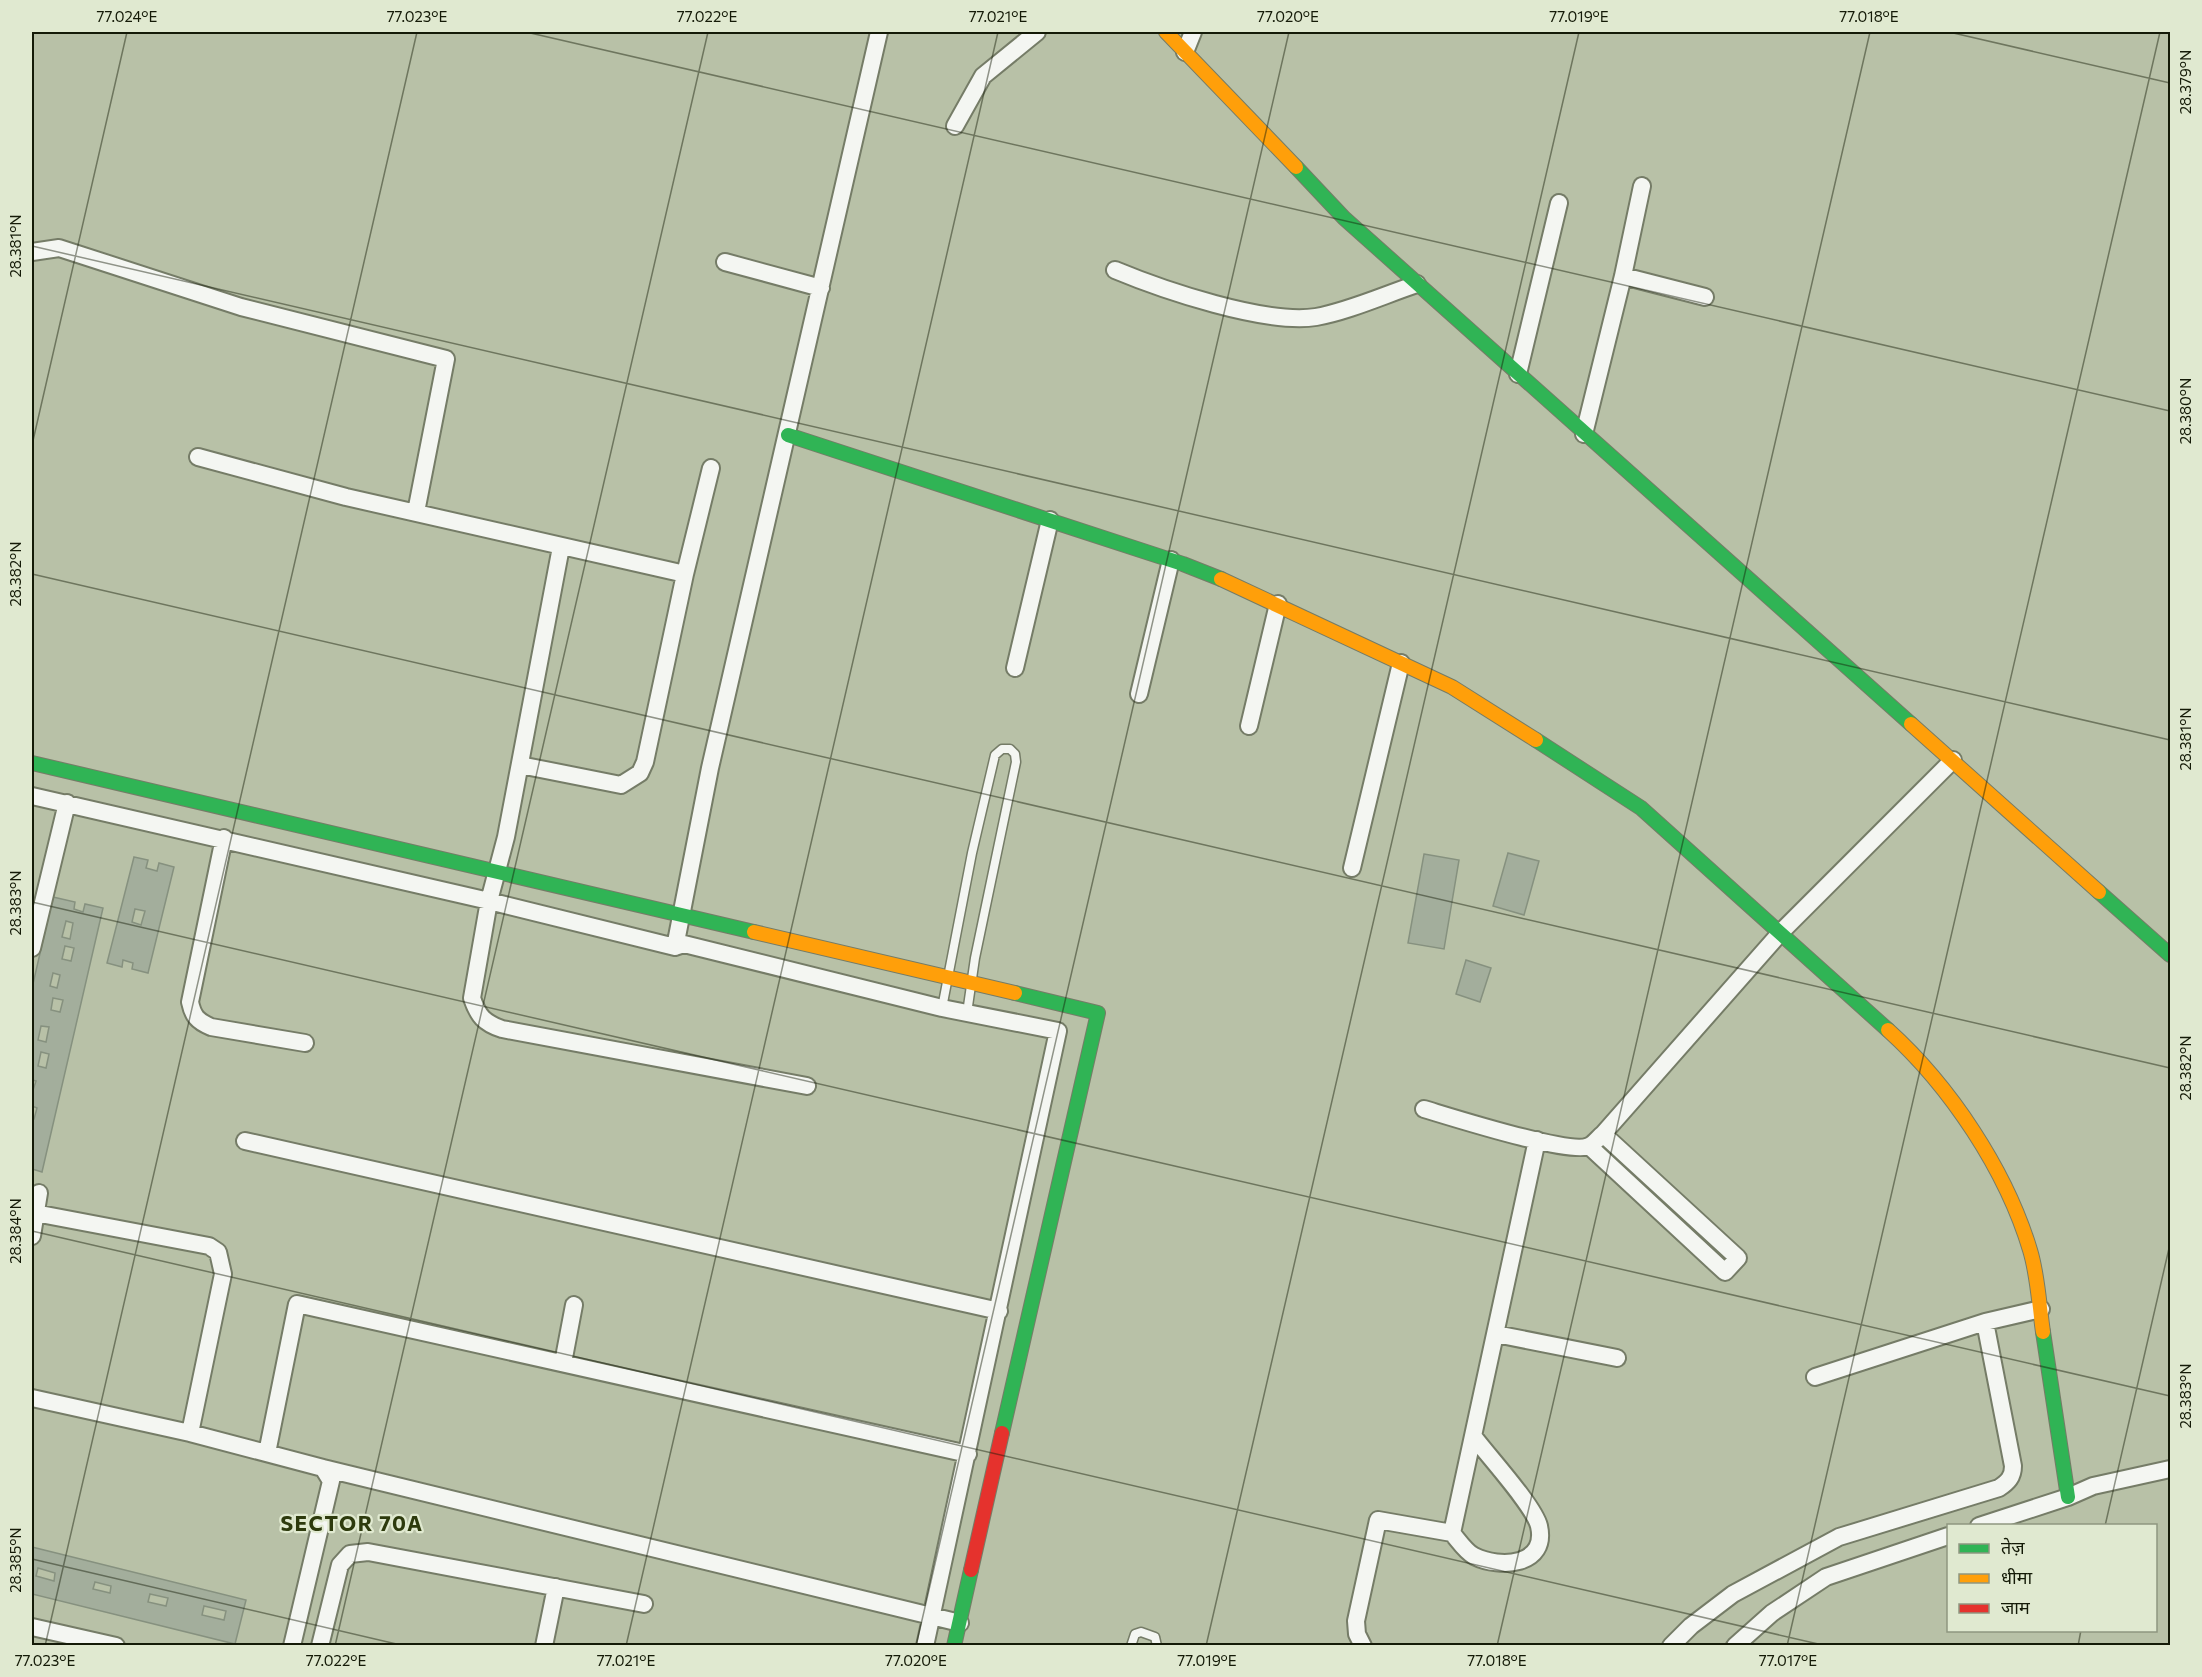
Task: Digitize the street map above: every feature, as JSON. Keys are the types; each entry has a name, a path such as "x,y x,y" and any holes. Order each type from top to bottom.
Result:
{"street":[{"path":"675,947 710,768 879,32"},
{"path":"955,126 983,76 1037,32"},
{"path":"1166,32 1344,218 2170,955"},
{"path":"1185,52 1193,32"},
{"path":"1584,434 1623,276 1642,186"},
{"path":"1518,374 1559,202"},
{"path":"32,252 59,248 242,307 446,359 416,512"},
{"path":"725,262 821,288"},
{"path":"1116,270 1180,294 1269,316 1294,318 1316,317 1417,284"},
{"path":"1623,276 1705,297"},
{"path":"788,435 1171,560 1278,604 1452,687 1641,808 1919,1058 1945,1087 2018,1218 2031,1252 2068,1497"},
{"path":"198,457 561,547 685,574"},
{"path":"520,765 621,785 640,773 645,762 685,574 711,468"},
{"path":"1015,668 1050,520"},
{"path":"561,547 520,765 489,901 472,998 480,1018 491,1025 807,1086"},
{"path":"1138,694 1171,560"},
{"path":"1249,726 1278,604"},
{"path":"1352,868 1401,663"},
{"path":"1424,1109 1538,1140 1575,1148 1589,1146 1603,1134 1781,932 1953,760"},
{"path":"32,763 1098,1013 954,1646"},
{"path":"32,796 224,838 675,947 684,944 942,1008 1058,1031 926,1646"},
{"path":"32,948 67,803"},
{"path":"224,838 190,1002 193,1015 198,1022 211,1027 305,1042"},
{"path":"1589,1146 1725,1272 1738,1258 1603,1134"},
{"path":"1452,1533 1538,1140"},
{"path":"245,1141 999,1311"},
{"path":"32,1236 39,1193"},
{"path":"35,1213 209,1246 218,1252 223,1274 190,1433"},
{"path":"267,1453 297,1304 968,1454"},
{"path":"563,1363 574,1305"},
{"path":"1815,1377 1985,1322 2041,1309"},
{"path":"1671,1646 1691,1626 1733,1594 1839,1537 1999,1488 2007,1483 2013,1474 2013,1466 1985,1322"},
{"path":"1496,1334 1617,1359"},
{"path":"32,1398 190,1433 323,1468 960,1623"},
{"path":"1363,1646 1357,1634 1356,1621 1378,1520 1452,1533 1473,1556 1512,1564 1525,1560 1536,1551 1539,1542 1538,1523 1474,1437"},
{"path":"291,1646 331,1481 323,1468"},
{"path":"1985,1524 2068,1497 2093,1486 2170,1469"},
{"path":"1735,1646 1772,1613 1826,1577 1947,1536"},
{"path":"320,1646 340,1565 350,1554 368,1552 644,1604"},
{"path":"544,1646 556,1587"},
{"path":"32,1627 116,1646"}],"lane":[{"path":"942,1008 995,755 1002,749 1010,749 1015,754 1016,762 967,1013"},
{"path":"1131,1646 1135,1634 1141,1632 1155,1638 1157,1646"}],"building":[{"path":"1508,853 1539,861 1524,915 1493,906"},
{"path":"1424,854 1459,860 1444,949 1408,943"},
{"path":"134,857 148,860 146,868 157,871 159,863 174,867 148,973 132,969 133,963 123,960 122,967 107,963","holes":["135,909 145,911 141,925 132,922"]},
{"path":"53,897 75,902 74,909 83,912 85,904 103,908 42,1172 32,1169 32,1119 34,1119 37,1108 32,1106 32,1093 36,1081 32,1080 32,988","holes":["66,921 73,923 70,939 62,937","65,946 74,948 71,961 62,959","53,973 60,975 57,988 50,986","53,998 63,1000 60,1012 51,1010","41,1026 49,1027 46,1042 38,1040","41,1052 49,1054 46,1068 38,1066"]},
{"path":"1466,960 1491,968 1480,1002 1456,994"},
{"path":"32,1547 246,1600 235,1644 32,1594","holes":["38,1568 55,1573 54,1581 36,1576","95,1582 111,1586 110,1593 93,1589","150,1594 168,1598 166,1606 148,1602","204,1606 226,1611 224,1620 202,1615"]}],"traffic: fast":[{"path":"1296,167 1344,218 1911,724"},
{"path":"788,435 1183,564 1221,579"},
{"path":"1536,740 1641,808 1888,1030"},
{"path":"32,763 754,932"},
{"path":"2099,892 2170,955"},
{"path":"1002,1433 1098,1013 1015,993"},
{"path":"2043,1332 2068,1497"},
{"path":"954,1646 971,1570"}],"traffic: slow":[{"path":"1166,32 1296,167"},
{"path":"1221,579 1452,687 1536,740"},
{"path":"1911,724 2099,892"},
{"path":"754,932 1015,993"},
{"path":"1888,1030 1911,1052 1954,1103 1991,1160 2020,1220 2030,1250 2037,1280 2043,1332"}],"traffic: jam":[{"path":"971,1570 1002,1433"}],"district":[{"name":"SECTOR 70A","path":"352,1524"}]}
